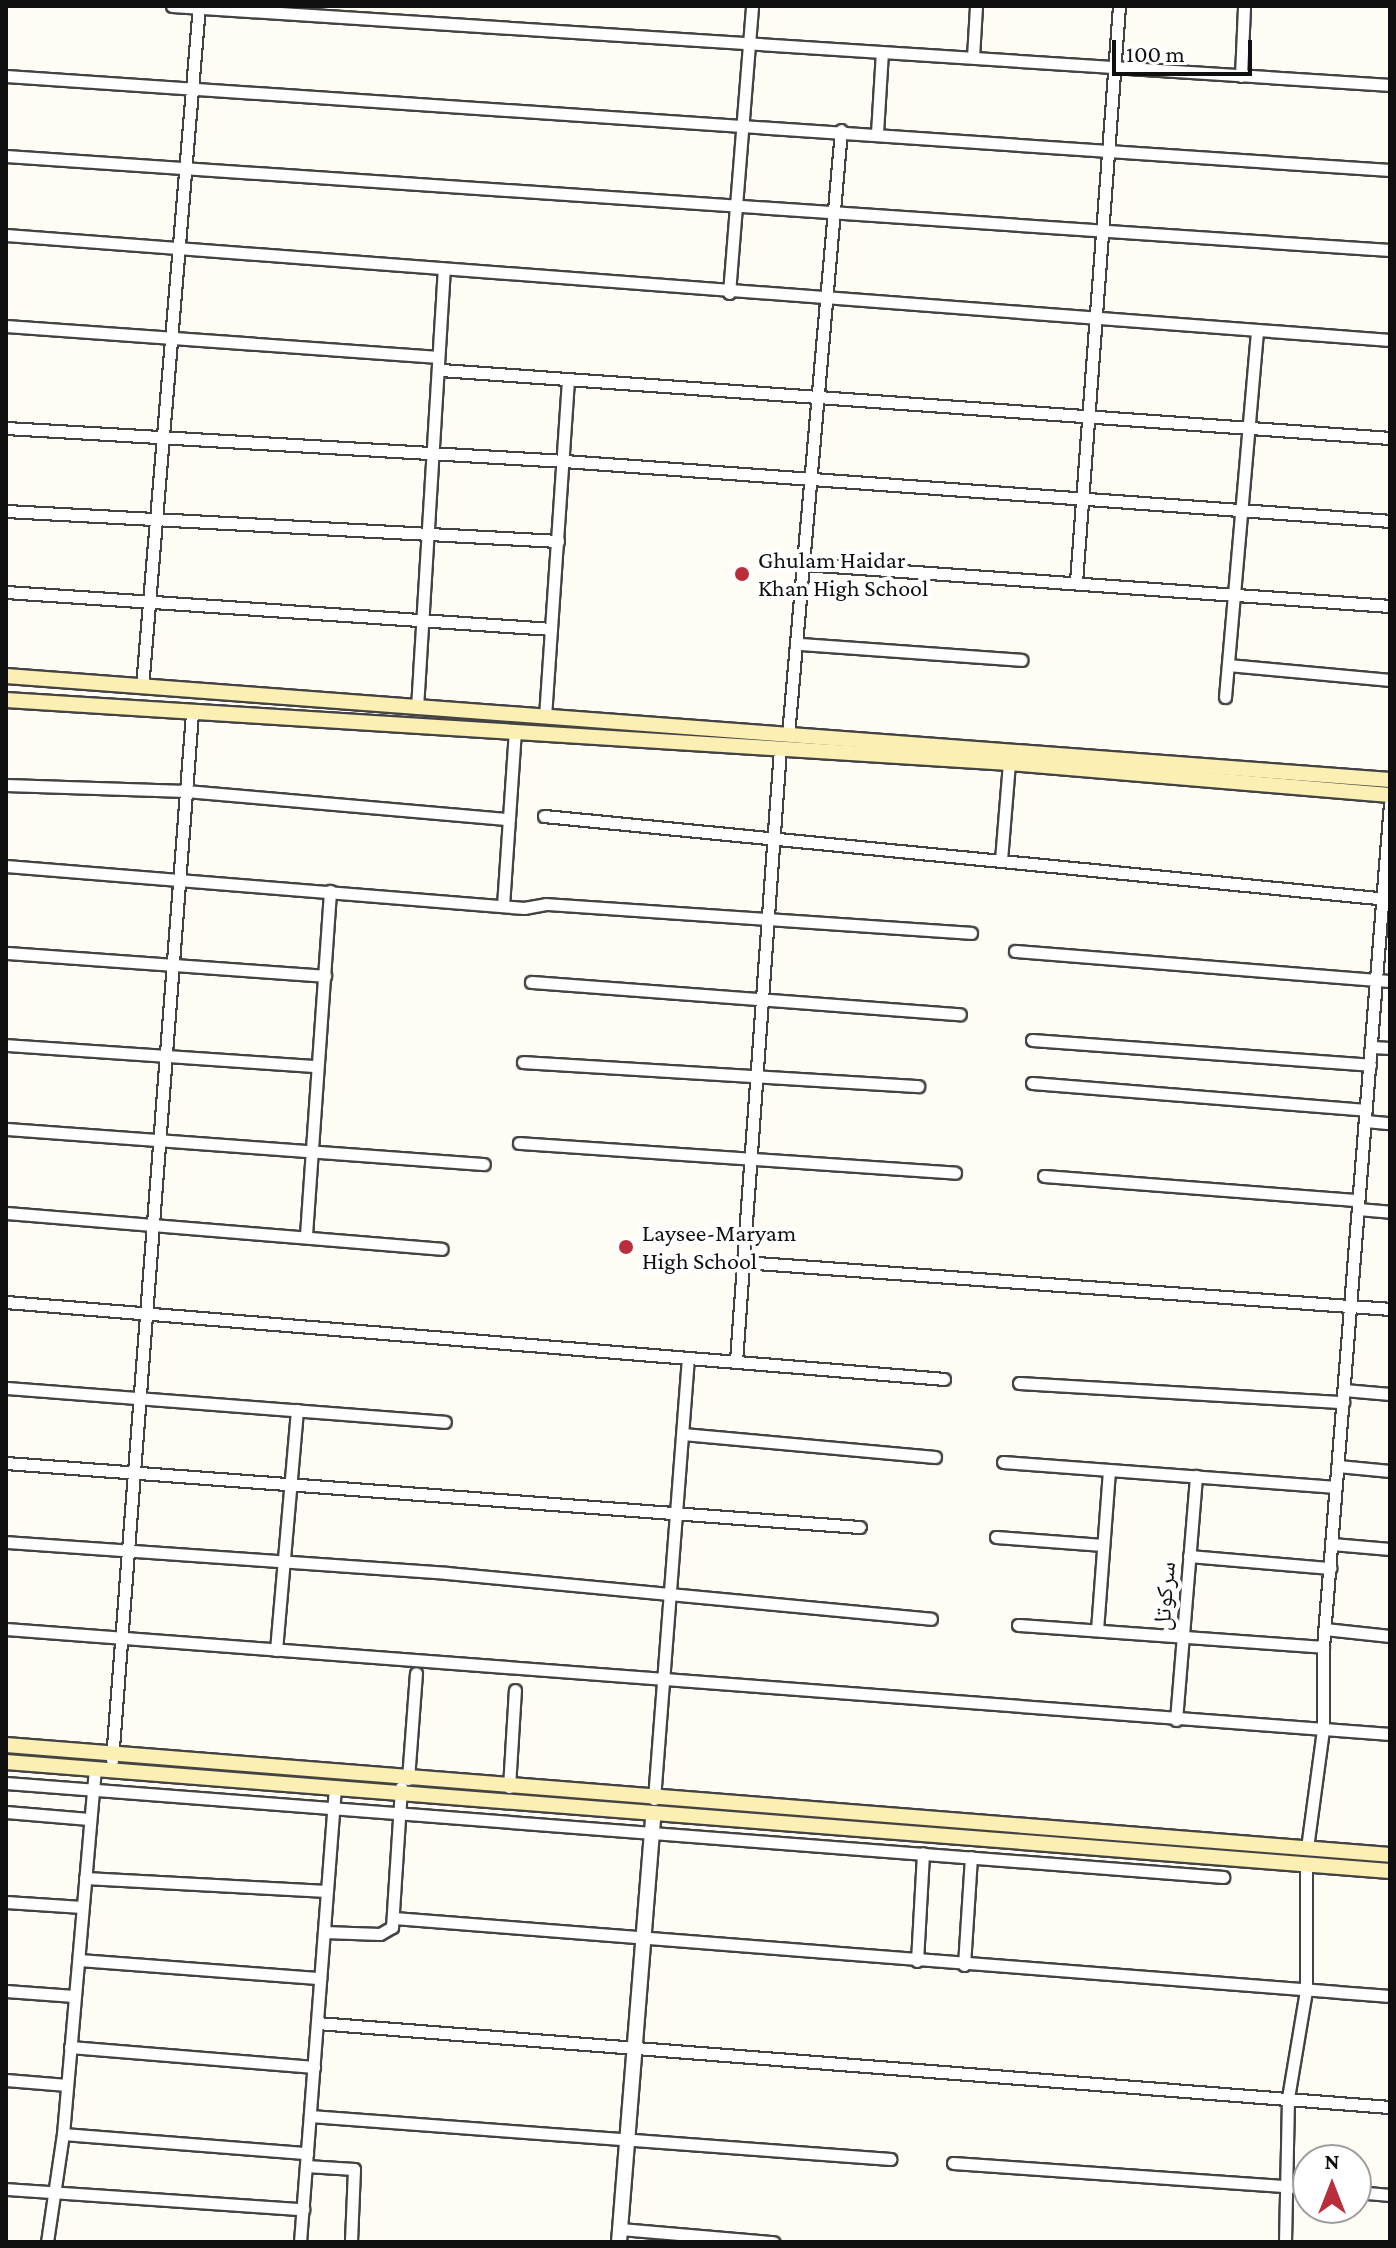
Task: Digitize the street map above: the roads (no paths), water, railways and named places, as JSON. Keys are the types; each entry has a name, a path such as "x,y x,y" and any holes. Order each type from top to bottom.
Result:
{"main road":[{"path":"6,676 545,717 780,749 1009,763 1390,795"},
{"path":"6,700 515,730 788,735 1390,780"},
{"path":"6,1745 585,1794 1185,1837 1390,1855"},
{"path":"6,1762 653,1816 1390,1871"},
{"path":"540,1806 547,1799 542,1790"},
{"path":"584,1810 579,1801 585,1794"},
{"path":"1182,1854 1185,1837"},
{"path":"1227,1843 1227,1859"}],"street":[{"path":"172,6 1390,85"},
{"path":"729,293 752,6"},
{"path":"973,57 976,6"},
{"path":"1076,582 1119,6"},
{"path":"1241,76 1244,6"},
{"path":"142,687 160,523 198,7"},
{"path":"877,133 882,52"},
{"path":"6,76 841,130 1390,170"},
{"path":"788,735 821,396 841,130"},
{"path":"6,156 737,203 1390,250"},
{"path":"6,235 828,301 1390,340"},
{"path":"417,708 441,370 435,357 444,269"},
{"path":"6,326 435,357"},
{"path":"1225,697 1257,332"},
{"path":"441,370 1390,438"},
{"path":"545,717 568,380"},
{"path":"6,428 436,452 1390,521"},
{"path":"6,511 160,523 558,541"},
{"path":"804,564 1390,606"},
{"path":"6,592 551,629"},
{"path":"799,644 1021,660"},
{"path":"1228,665 1390,680"},
{"path":"112,1771 192,712"},
{"path":"503,906 515,730"},
{"path":"736,1361 780,749"},
{"path":"1001,860 1009,763"},
{"path":"6,785 186,791 509,819"},
{"path":"1307,1848 1323,1730 1323,1647 1376,981 1386,898 1390,804"},
{"path":"544,816 1386,898"},
{"path":"6,866 179,877 503,906 546,904 971,933"},
{"path":"306,1235 315,1066 330,891"},
{"path":"1015,951 1390,981"},
{"path":"6,953 325,976"},
{"path":"531,982 960,1014"},
{"path":"1032,1040 1370,1065"},
{"path":"6,1045 164,1053 315,1066"},
{"path":"1372,1047 1390,1048"},
{"path":"523,1062 918,1086"},
{"path":"1032,1083 1365,1116 1390,1123"},
{"path":"6,1129 312,1147 484,1164"},
{"path":"519,1143 955,1173"},
{"path":"1044,1176 1358,1204 1390,1212"},
{"path":"6,1213 152,1222 442,1249"},
{"path":"743,1262 1390,1309"},
{"path":"6,1302 145,1311 944,1379"},
{"path":"654,1799 688,1359"},
{"path":"1019,1383 1343,1396 1390,1394"},
{"path":"6,1388 445,1422"},
{"path":"276,1650 297,1410"},
{"path":"683,1434 935,1457"},
{"path":"1003,1462 1336,1487"},
{"path":"6,1463 860,1527"},
{"path":"1338,1466 1390,1471"},
{"path":"1097,1630 1109,1470"},
{"name":"سرکوتل","path":"1176,1720 1196,1476"},
{"path":"996,1537 1103,1545"},
{"path":"6,1542 671,1594 931,1619"},
{"path":"1332,1544 1390,1549"},
{"path":"1189,1556 1330,1568"},
{"path":"1018,1625 1323,1647"},
{"path":"6,1629 664,1676 1176,1720 1390,1734"},
{"path":"1325,1629 1390,1636"},
{"path":"324,1932 380,1934 389,1931 394,1918 400,1795 405,1779 416,1673"},
{"path":"509,1787 515,1690"},
{"path":"47,2242 57,2191 63,2134 95,1769"},
{"path":"6,1783 1223,1877"},
{"path":"300,2242 335,1789"},
{"path":"6,1812 89,1819"},
{"path":"653,1816 620,2236 773,2242"},
{"path":"917,1961 923,1853"},
{"path":"964,1965 971,1857"},
{"path":"1285,2242 1290,2187 1288,2098 1306,1991 1306,1865"},
{"path":"85,1878 327,1891"},
{"path":"6,1902 82,1907"},
{"path":"394,1918 642,1941 1390,1996"},
{"path":"79,1960 320,1978"},
{"path":"6,1991 74,1996"},
{"path":"317,2023 1390,2107"},
{"path":"70,2047 314,2067"},
{"path":"6,2080 67,2085"},
{"path":"310,2116 890,2159"},
{"path":"63,2134 307,2153"},
{"path":"953,2163 1290,2187"},
{"path":"306,2166 354,2169 351,2242"},
{"path":"6,2189 303,2209"}],"place":[{"name":"Ghulam Haidar Khan High School","path":"742,574"},
{"name":"Laysee-Maryam High School","path":"626,1247"}]}
